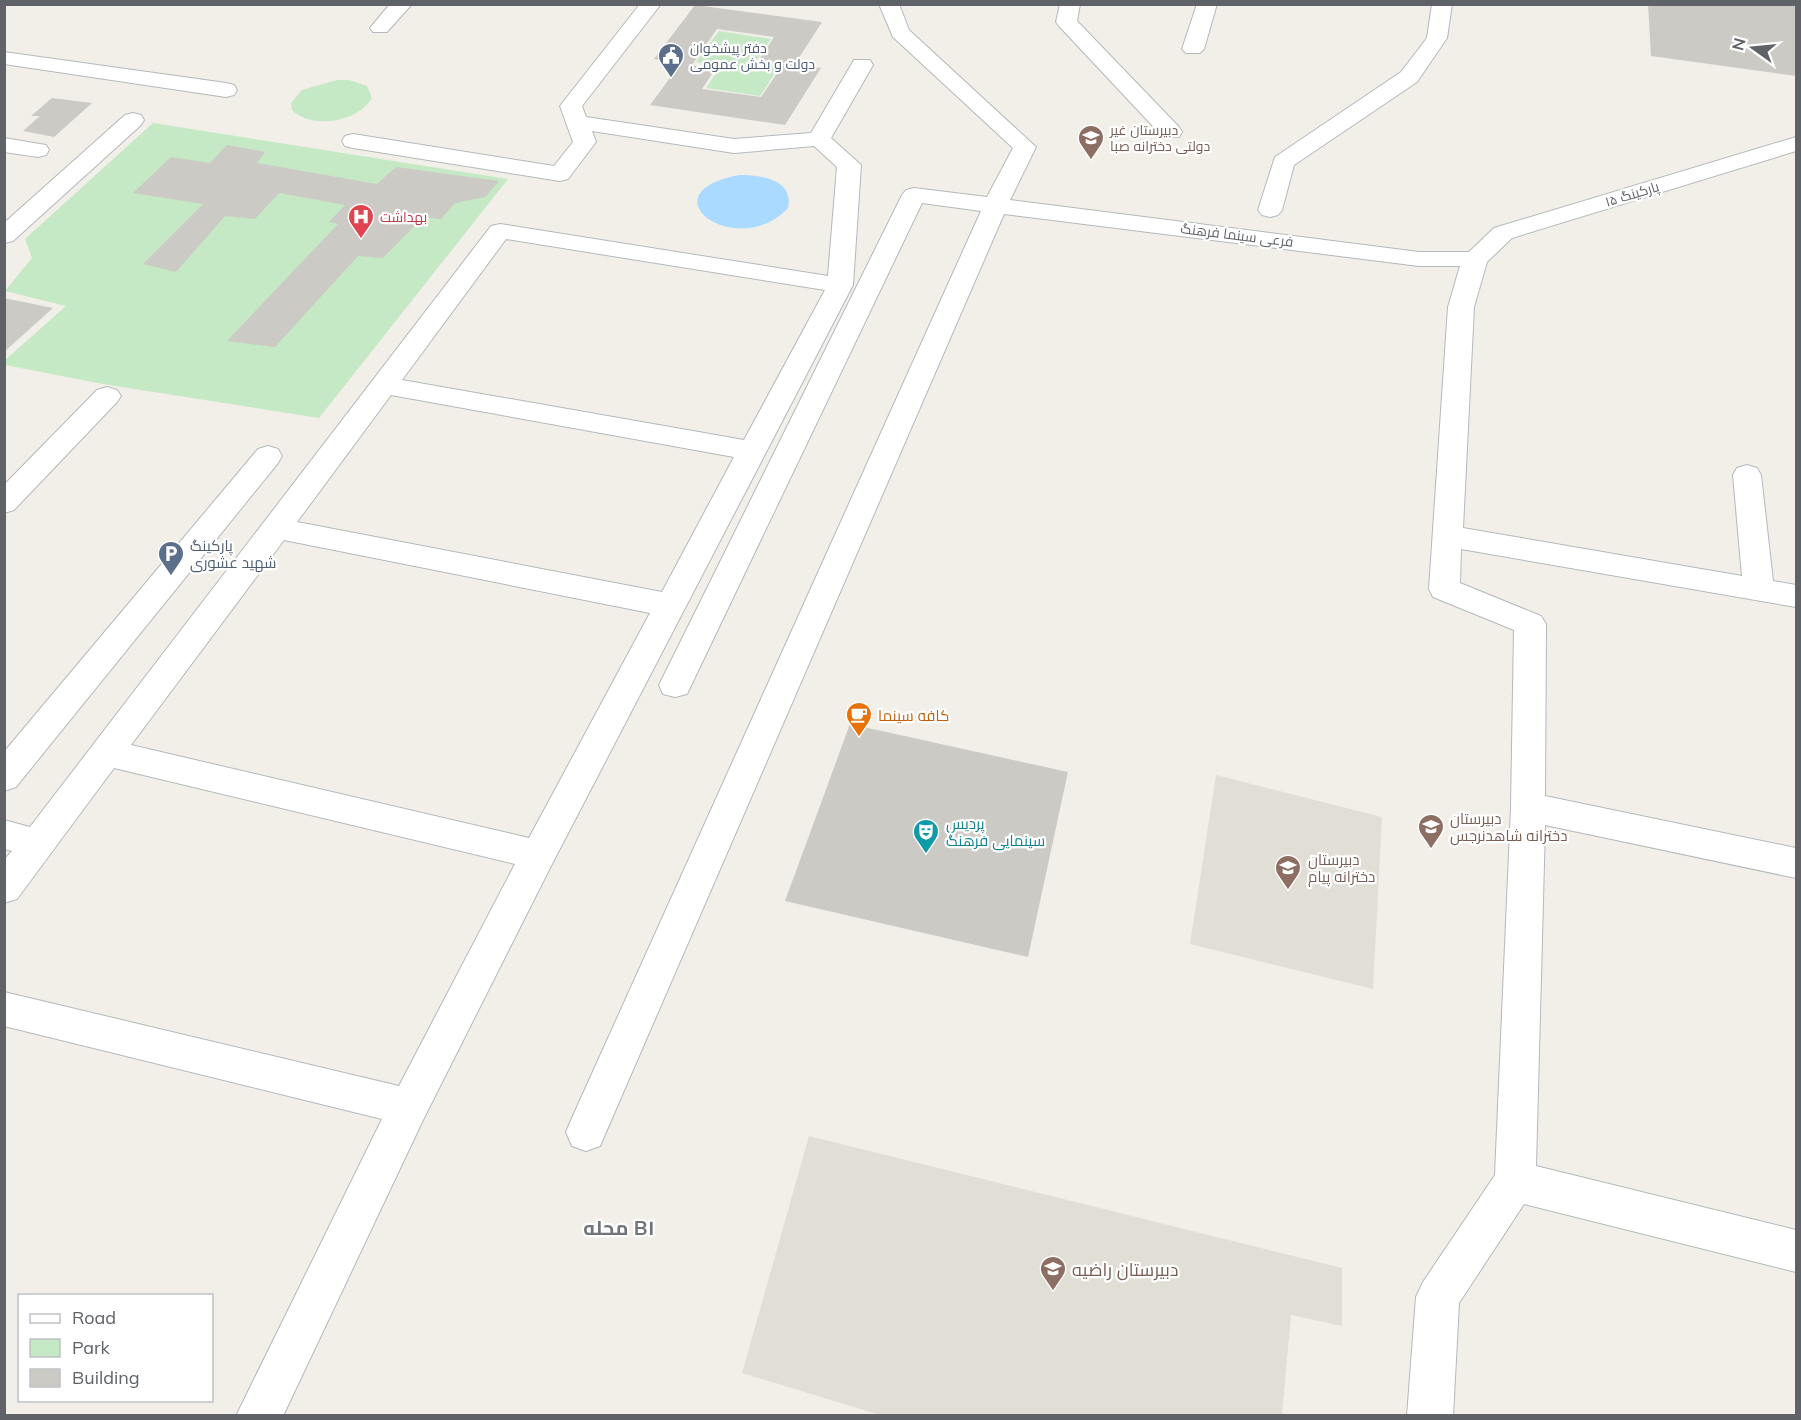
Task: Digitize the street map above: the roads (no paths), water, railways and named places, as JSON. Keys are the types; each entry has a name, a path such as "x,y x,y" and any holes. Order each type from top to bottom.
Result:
{"street":[{"path":"380,27 402,4"},
{"path":"353,141 560,174 585,142 571,106 651,4"},
{"path":"586,1132 999,204 1013,166 1025,147 900,33 889,4"},
{"path":"1070,4 1066,22 1171,132"},
{"path":"1193,49 1207,4"},
{"path":"1270,210 1283,162 1409,77 1437,38 1442,4"},
{"path":"4,58 226,90"},
{"path":"819,139 862,65"},
{"path":"4,236 133,120"},
{"path":"259,1416 409,1107 538,855 840,285 849,165 819,139 734,146 578,122"},
{"name":"پارکینگ ۱۵","path":"1475,259 1503,233 1797,144"},
{"path":"4,146 38,150"},
{"name":"فرعی سینما فرهنگ","path":"675,685 914,195 1419,259 1475,259"},
{"path":"4,888 500,231 840,285"},
{"path":"1430,1416 1438,1297 1515,1181 1527,807 1530,624 1444,589 1461,307 1475,259"},
{"path":"384,385 751,451"},
{"path":"4,503 107,396"},
{"path":"4,777 268,456"},
{"path":"1748,475 1759,589"},
{"path":"276,528 669,605"},
{"path":"1447,536 1797,596"},
{"path":"107,753 538,855"},
{"path":"1527,807 1797,863"},
{"path":"4,834 38,844"},
{"path":"4,1009 409,1107"},
{"path":"1515,1181 1797,1251"}],"water":[{"path":"740,175 766,178 781,185 789,198 788,208 767,223 745,228 724,226 708,218 698,207 699,195 712,184"}],"place":[{"name":"دفتر پیشخوان دولت و بخش عمومی","path":"671,79"},
{"name":"دبیرستان غیر دولتی دخترانه صبا","path":"1091,161"},
{"name":"بهداشت","path":"361,240"},
{"name":"پارکینگ شهید عشوری","path":"171,577"},
{"name":"کافه سینما","path":"859,738"},
{"name":"دبیرستان دخترانه شاهدنرجس","path":"1431,850"},
{"name":"پردیس سینمایی فرهنگ","path":"926,855"},
{"name":"دبیرستان دخترانه پیام","path":"1288,891"},
{"name":"دبیرستان راضیه","path":"1053,1292"}],"district":[{"name":"محله B۱","path":"619,1227"}]}
